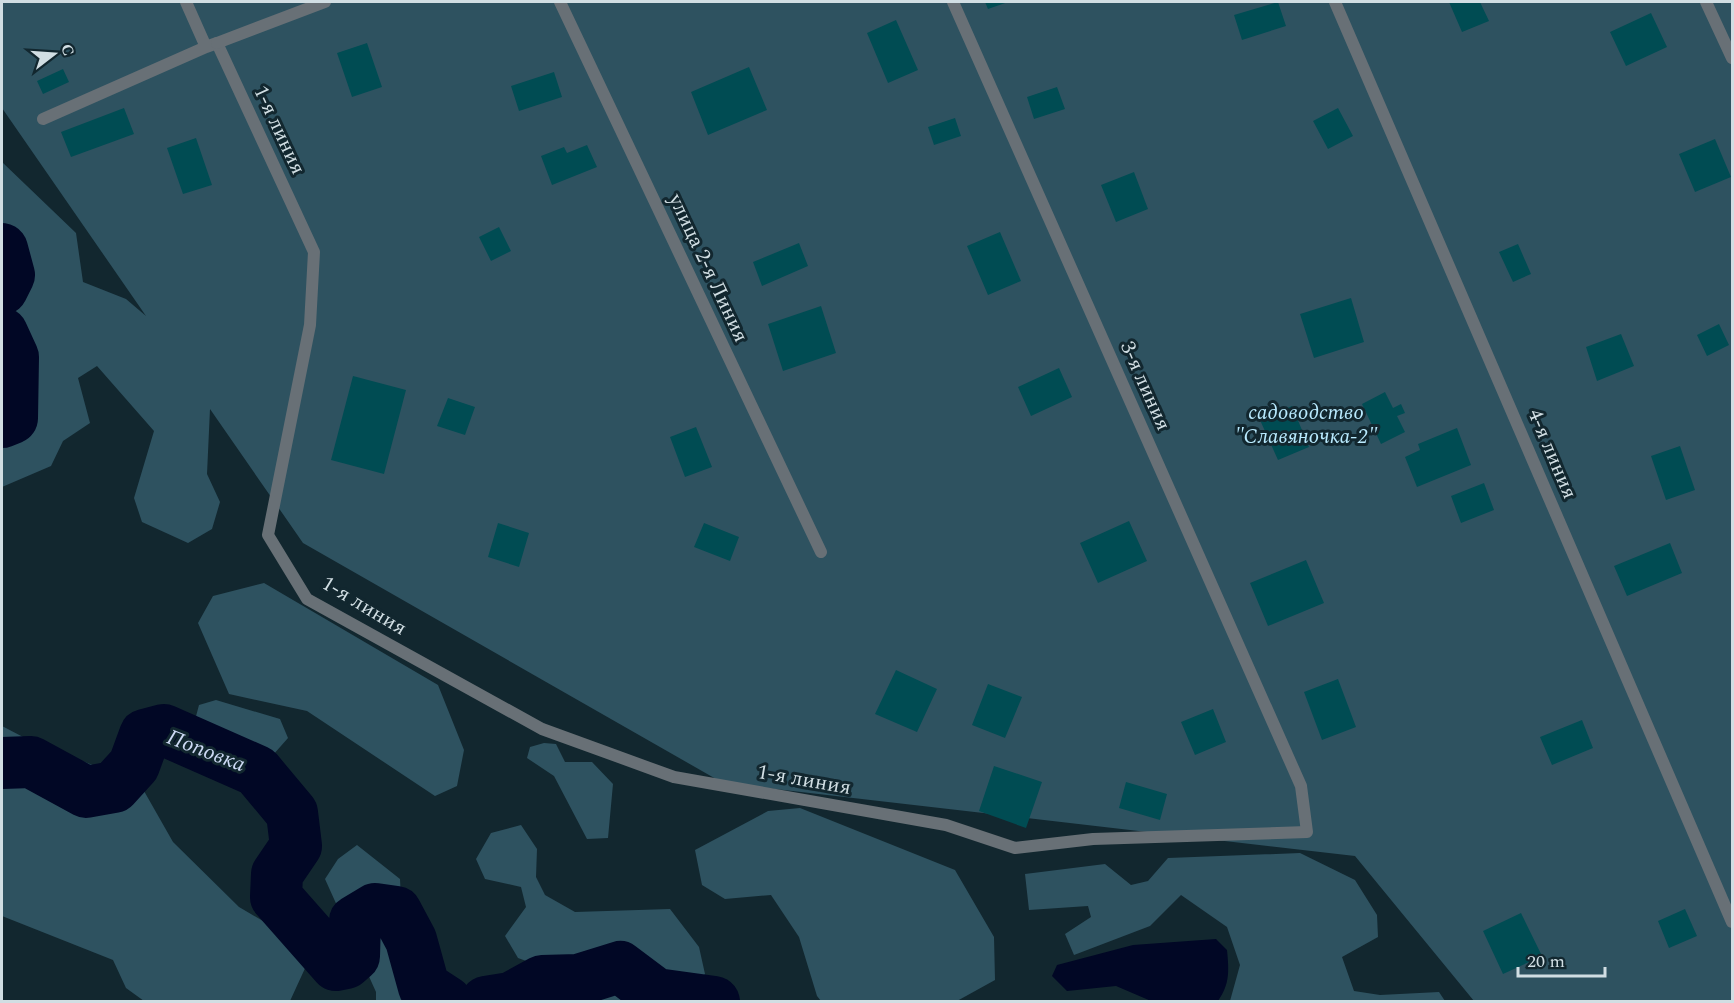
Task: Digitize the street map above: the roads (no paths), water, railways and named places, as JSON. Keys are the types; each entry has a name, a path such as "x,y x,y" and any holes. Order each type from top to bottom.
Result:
{"street":[{"name":"1-я линия","path":"186,2 212,45 314,252 310,325 268,535 307,599 542,729 674,777 946,825"},
{"path":"43,119 212,45 325,2"},
{"name":"улица 2-я Линия","path":"560,2 821,552"},
{"name":"3-я линия","path":"946,825 1015,848 1093,839 1307,832 1301,786 953,2"},
{"name":"4-я линия","path":"1335,2 1732,922"},
{"path":"1706,2 1732,58"}],"waterway":[{"name":"Поповка","path":"2,249 9,275 2,289"},
{"name":"Поповка","path":"2,333 13,357 12,418 2,422"},
{"name":"Поповка","path":"2,763 31,762 86,792 114,787 134,765 145,735 164,730 257,771 292,813 296,846 277,874 276,897 336,965 346,963 354,956 355,921 375,909 396,912 411,940 424,987 447,1002"},
{"name":"Поповка","path":"486,1002 511,998 542,981 578,980 620,967 656,994 714,1002"}],"park label":[{"name":"садоводство \"Славяночка-2\"","path":"1306,425"}]}
